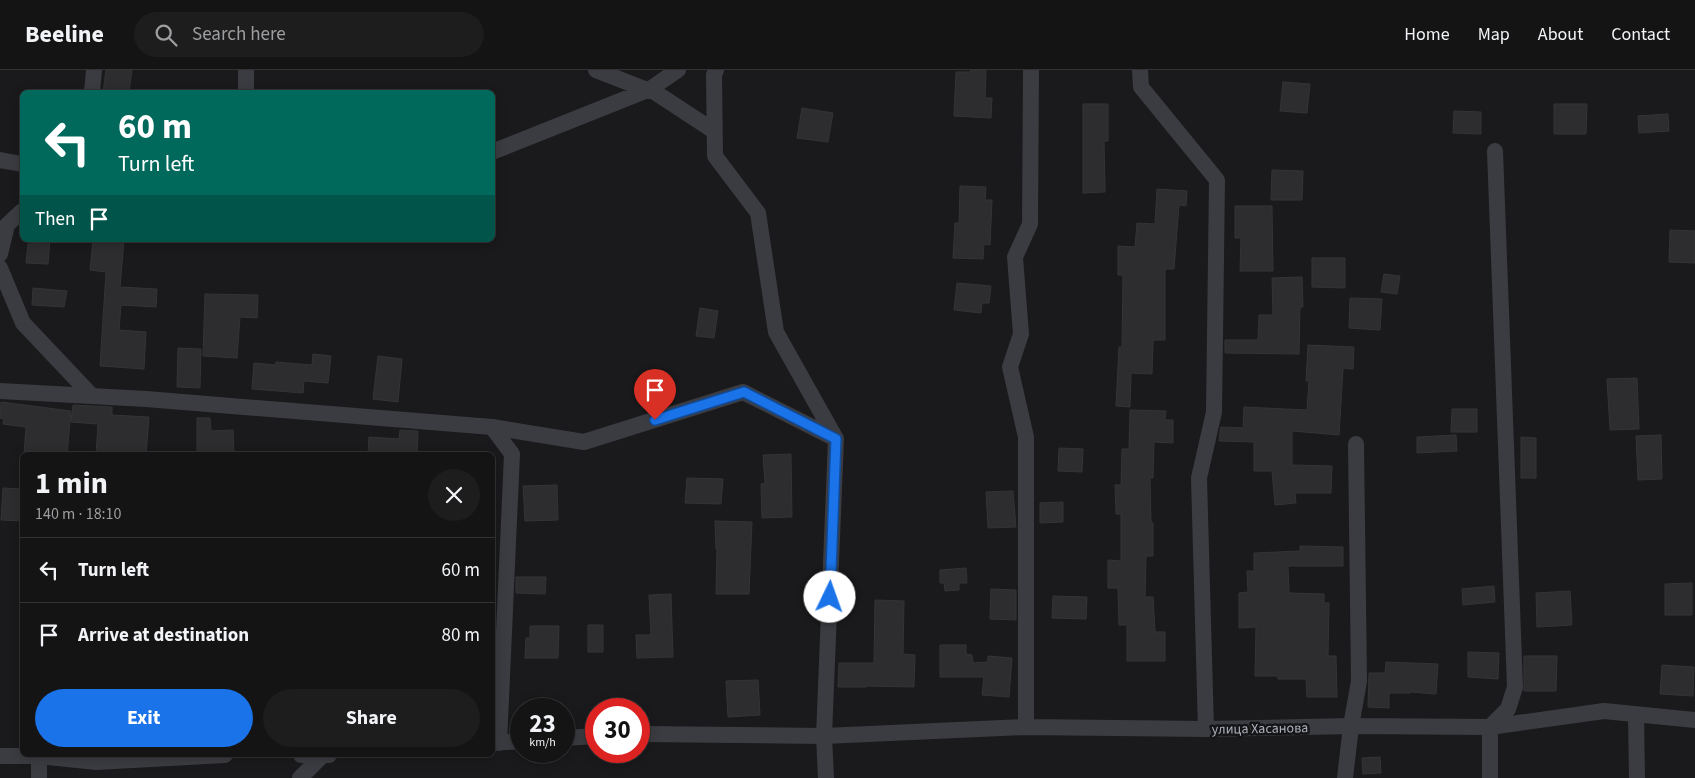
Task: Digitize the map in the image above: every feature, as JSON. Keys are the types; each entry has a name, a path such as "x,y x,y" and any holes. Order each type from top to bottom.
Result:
{"street":[{"path":"92,90 94,70"},
{"path":"246,70 246,90"},
{"path":"596,70 649,90 714,130"},
{"path":"495,151 649,90 678,70"},
{"path":"716,70 714,76 714,156 758,213 776,332 836,439 824,736 826,778"},
{"path":"1026,728 1026,437 1010,367 1022,334 1015,257 1030,224 1031,70"},
{"path":"1140,70 1141,87 1217,180 1214,412 1199,478 1206,729"},
{"path":"1490,778 1490,727 1508,709 1515,687 1495,151"},
{"path":"0,160 20,164"},
{"path":"0,254 7,225 20,213"},
{"path":"0,268 23,323 92,396"},
{"path":"0,391 146,399 492,427 584,442 744,392 836,439"},
{"path":"492,427 512,454 496,743 510,742"},
{"path":"1345,778 1359,681 1356,444"},
{"name":"улица Хасанова","path":"650,734 824,736 1026,728 1490,727 1604,711 1695,720"},
{"path":"1636,715 1638,778"},
{"path":"0,756 20,756"},
{"path":"39,757 39,778"},
{"path":"48,757 96,762 187,757"},
{"path":"300,778 321,757"}],"building":[{"path":"106,70 132,70 129,90 103,90"},
{"path":"971,70 986,70 985,98 992,98 991,118 954,116 956,72 970,72"},
{"path":"1283,82 1310,84 1307,113 1280,111"},
{"path":"1083,104 1108,104 1108,141 1104,141 1105,192 1083,193"},
{"path":"1554,104 1587,104 1586,134 1554,134"},
{"path":"802,108 833,113 828,142 797,138"},
{"path":"1454,111 1481,112 1481,134 1453,133"},
{"path":"1668,114 1669,131 1639,133 1638,116"},
{"path":"1272,170 1303,171 1302,200 1271,200"},
{"path":"960,186 986,187 985,200 992,200 990,245 984,244 983,259 953,258 955,223 959,223"},
{"path":"1157,189 1187,191 1186,206 1179,205 1174,269 1165,269 1165,340 1153,340 1152,374 1131,373 1130,407 1116,406 1119,347 1122,347 1123,275 1118,275 1118,246 1135,247 1137,223 1155,224"},
{"path":"1235,206 1272,206 1273,271 1240,271 1241,238 1235,238"},
{"path":"1670,230 1695,231 1695,263 1669,262"},
{"path":"33,242 50,242 48,264 26,263 28,244 33,244"},
{"path":"93,242 124,242 120,287 157,289 156,307 121,305 119,330 146,332 144,369 100,366 106,272 90,270"},
{"path":"1312,258 1345,258 1345,288 1312,287"},
{"path":"1384,274 1400,276 1397,294 1381,292"},
{"path":"1302,277 1303,307 1300,307 1299,354 1225,353 1225,340 1258,340 1259,315 1273,315 1272,278"},
{"path":"957,283 991,286 989,303 982,303 981,313 954,310"},
{"path":"33,288 67,291 64,307 32,305"},
{"path":"205,294 258,295 257,318 240,317 237,358 203,356"},
{"path":"1350,298 1382,299 1380,330 1349,328"},
{"path":"700,308 718,311 714,338 696,336"},
{"path":"1308,345 1354,347 1353,369 1343,368 1339,435 1292,431 1292,465 1332,466 1331,493 1295,493 1296,503 1275,505 1272,471 1254,471 1254,442 1219,441 1220,431 1221,427 1243,428 1244,407 1307,410 1309,381 1306,381"},
{"path":"178,348 201,349 200,388 177,387"},
{"path":"313,354 331,356 328,383 304,381 303,393 252,389 254,363 276,365 276,362 312,365"},
{"path":"378,356 402,359 398,402 373,399"},
{"path":"1637,378 1639,429 1610,430 1607,379"},
{"path":"1,402 71,411 67,452 24,452 26,427 3,424 4,419 0,418"},
{"path":"73,405 112,407 112,415 149,417 146,452 96,452 98,424 71,422"},
{"path":"1452,409 1477,409 1477,432 1451,432"},
{"path":"1130,410 1166,411 1165,420 1173,420 1173,443 1154,442 1153,478 1150,478 1153,556 1146,556 1145,597 1153,597 1155,632 1165,632 1165,661 1127,661 1127,625 1119,625 1118,588 1108,588 1108,560 1121,561 1121,514 1116,514 1115,485 1121,485 1122,449 1129,449"},
{"path":"197,418 210,418 211,431 233,430 234,452 197,452"},
{"path":"400,430 418,431 417,452 368,452 369,437 399,439"},
{"path":"1456,435 1457,451 1417,453 1417,437"},
{"path":"1661,435 1662,479 1638,480 1636,436"},
{"path":"1521,437 1536,438 1536,478 1521,478"},
{"path":"1059,448 1083,449 1082,472 1058,471"},
{"path":"791,454 792,517 762,518 761,484 765,483 763,455"},
{"path":"687,478 723,479 721,504 685,503"},
{"path":"557,485 558,520 525,521 523,486"},
{"path":"3,488 20,489 20,521 1,520"},
{"path":"1013,491 1016,527 988,528 986,492"},
{"path":"1063,502 1063,522 1040,523 1040,503"},
{"path":"715,521 752,522 749,594 716,594 717,549"},
{"path":"1300,546 1343,547 1343,566 1288,566 1289,593 1324,594 1324,603 1329,603 1328,656 1336,656 1337,697 1307,697 1306,679 1278,679 1278,676 1255,676 1256,627 1239,628 1239,593 1248,592 1247,571 1254,571 1254,553 1300,551"},
{"path":"966,568 967,583 959,583 959,590 945,591 944,583 940,583 940,570"},
{"path":"516,577 546,577 545,594 516,593"},
{"path":"1692,583 1692,615 1665,615 1665,584"},
{"path":"1494,586 1495,602 1463,605 1462,589"},
{"path":"991,589 1016,590 1016,620 990,619"},
{"path":"1570,591 1572,625 1537,627 1536,593"},
{"path":"671,594 673,657 637,658 636,635 651,635 649,595"},
{"path":"1053,596 1087,597 1086,619 1052,618"},
{"path":"875,600 904,601 903,654 915,655 914,687 838,687 839,663 874,663"},
{"path":"588,625 603,625 603,652 588,652"},
{"path":"530,626 559,626 558,658 525,658 526,638 530,638"},
{"path":"940,645 966,645 966,654 972,655 973,663 988,662 988,656 1012,658 1009,697 982,695 984,677 940,677"},
{"path":"1468,652 1499,653 1498,679 1468,677"},
{"path":"1524,656 1557,656 1556,691 1524,691"},
{"path":"1386,662 1438,664 1436,694 1389,693 1389,708 1368,707 1369,673 1385,673"},
{"path":"1662,665 1694,667 1693,696 1660,694"},
{"path":"758,680 760,715 728,717 726,681"},
{"path":"1380,757 1381,773 1363,774 1362,758"}],"route":[{"path":"655,420 744,392 836,439 830,597"}]}
